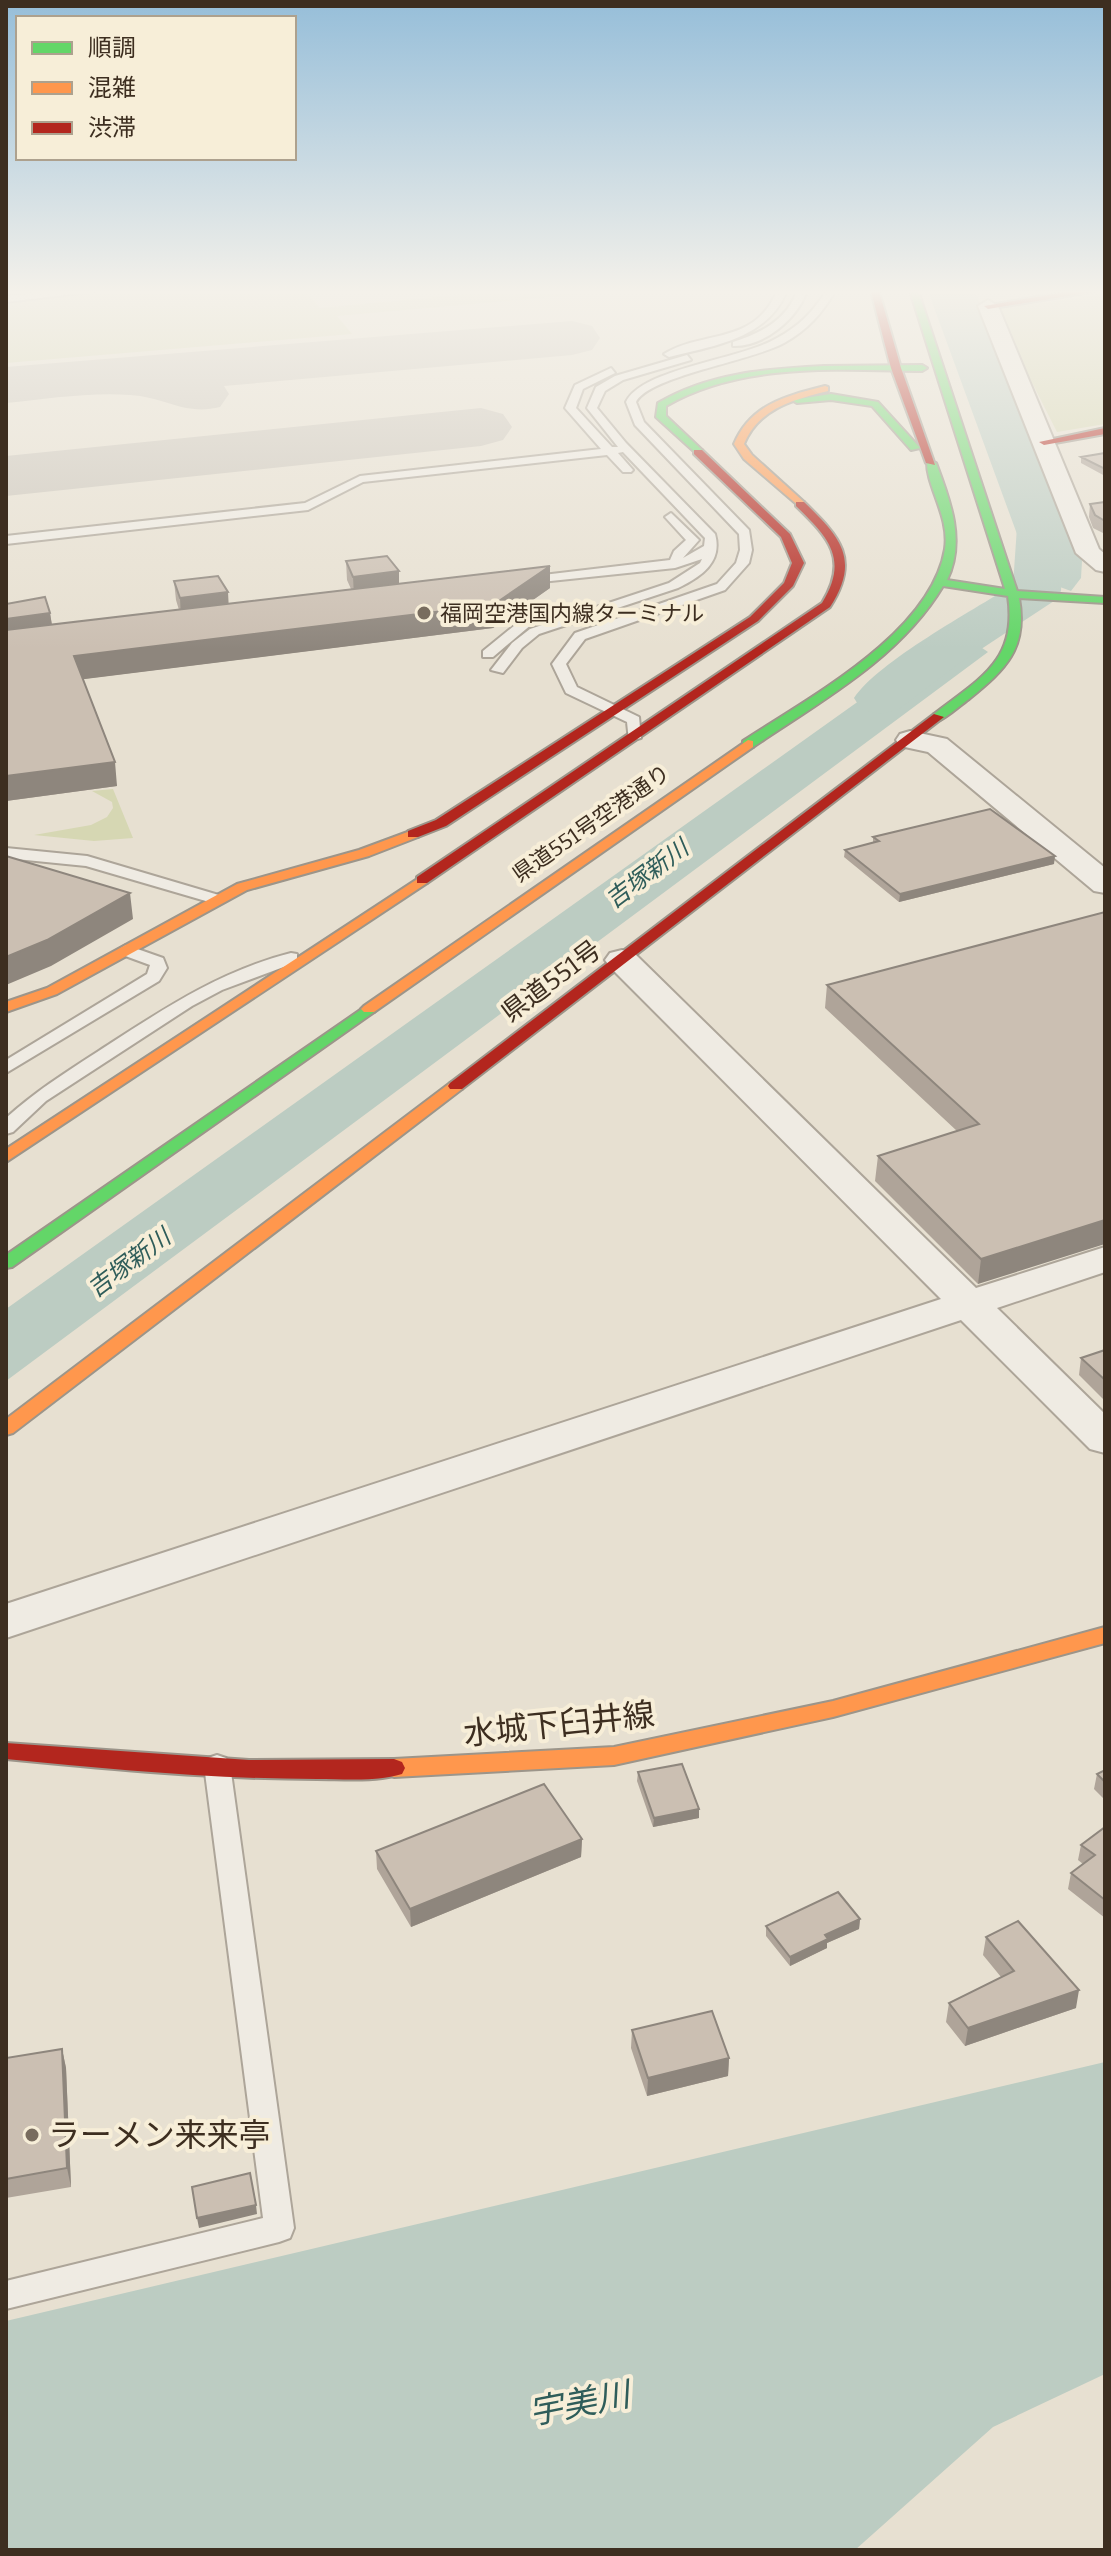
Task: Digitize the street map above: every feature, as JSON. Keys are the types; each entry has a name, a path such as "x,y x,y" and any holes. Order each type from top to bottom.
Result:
{"main road":[{"path":"6,1007 52,991 216,899 271,877 406,839 441,823 613,708 754,619 789,584 798,563 786,536 661,417 662,410"},
{"path":"6,1157 805,622 839,587 844,566 838,548 741,449 743,433 751,419 762,410"},
{"path":"881,410 934,466"},
{"name":"県道551号空港通り","path":"6,1263 859,667 911,626 939,582 951,549 951,528 934,466 912,410"},
{"name":"県道551号","path":"6,1429 910,740 990,675 1011,653 1018,626 1016,596 1002,567 953,410"},
{"path":"1044,442 1105,431"},
{"path":"939,582 1016,596 1105,600"},
{"path":"165,928 282,886 313,881 342,882"},
{"path":"375,889 396,897"},
{"name":"水城下臼井線","path":"6,1751 348,1771 614,1756 833,1709 1105,1635"}],"street":[{"path":"1031,410 1088,553 1105,565"},
{"path":"910,740 937,745 1105,884"},
{"path":"622,960 1105,1439"},
{"path":"6,1621 1105,1259"}],"lane":[{"path":"572,410 641,485"},
{"path":"498,670 519,642 542,628 690,577 704,566 712,547 711,537 624,447 594,410"},
{"path":"634,410 639,423 745,533 748,558 721,587 580,636 566,650 559,664 564,682 571,690 634,720 634,738"},
{"path":"6,540 308,506 360,479 624,447"},
{"path":"6,534 298,501 351,473 607,449"},
{"path":"488,654 529,621 640,587 670,573 677,558 693,540 662,507"},
{"path":"505,580 677,558 693,559 712,547"},
{"path":"6,853 87,861 216,899"},
{"path":"6,1128 40,1097 186,1002 216,986 321,946"},
{"path":"6,1068 153,977 159,968 157,962 126,950"},
{"path":"6,2295 279,2228 217,1765"}],"green space":[{"path":"1046,410 1105,410 1105,424 1057,432"},
{"path":"113,789 133,838 94,841 34,835 91,825 107,817 113,808 112,802 92,791"}],"water":[{"path":"972,410 1022,410 1082,561 1081,578 1071,591 1021,573 1026,562 1017,545 1021,545"},
{"path":"957,631 988,652 6,1381 6,1309"},
{"name":"宇美川","path":"1105,2062 1105,2374 993,2427 855,2550 6,2550 6,2321"}],"building":[{"path":"1105,453 1105,469 1081,457"},
{"path":"1105,502 1105,521 1095,515 1090,504"},
{"path":"387,556 399,571 353,577 346,561"},
{"path":"550,566 493,605 74,656 115,762 6,776 6,630"},
{"path":"218,576 228,592 180,598 174,581"},
{"path":"45,597 50,613 6,619 6,604"},
{"path":"990,809 1055,856 900,894 845,850 879,841 873,837"},
{"path":"6,856 130,893 47,940 6,957"},
{"path":"1105,912 1105,1220 981,1259 878,1156 979,1124 827,985"},
{"path":"1105,1350 1105,1380 1081,1358"},
{"path":"682,1764 699,1809 654,1818 638,1772"},
{"path":"1105,1770 1105,1782 1097,1774"},
{"path":"544,1784 582,1839 410,1909 376,1851"},
{"path":"1105,1827 1105,1900 1071,1873 1095,1855 1081,1845"},
{"path":"838,1892 860,1919 825,1935 828,1939 790,1957 766,1926"},
{"path":"1018,1921 1079,1990 968,2028 949,2003 1014,1971 986,1937"},
{"path":"712,2011 729,2058 648,2078 632,2030"},
{"path":"62,2049 67,2168 6,2179 6,2058"},
{"path":"250,2173 256,2205 197,2218 192,2187"}],"waterway":[{"name":"吉塚新川","path":"880,698 939,654 1037,591 1040,527 996,410"}],"taxiway":[{"path":"6,476 481,427"}],"traffic: fast":[{"path":"661,410 661,417 698,452"},
{"path":"881,410 915,448"},
{"path":"938,717 979,685 1007,655 1015,638 1017,618 1013,595 952,410"},
{"path":"748,744 870,659 901,633 926,605 944,576 951,547 948,515 931,463"},
{"path":"939,582 1042,598 1105,600"},
{"path":"6,1263 369,1009"}],"traffic: slow":[{"path":"765,410 752,420 739,444 748,457 800,504"},
{"path":"369,1009 748,744"},
{"path":"6,1007 52,991 242,887 364,853 413,834"},
{"path":"6,1157 422,880"},
{"path":"6,1429 456,1086"},
{"path":"394,1768 614,1756 833,1709 1105,1635"}],"traffic: jam":[{"path":"912,410 931,463"},
{"path":"1044,442 1105,431"},
{"path":"413,834 441,823 754,619 789,584 798,563 786,536 698,452"},
{"path":"422,880 826,605 841,575 838,550 823,527 800,504"},
{"path":"456,1086 938,717"},
{"path":"6,1751 249,1769 394,1768"}],"place":[{"name":"福岡空港国内線ターミナル","path":"424,613"},
{"name":"ラーメン来来亭","path":"32,2135"}]}
